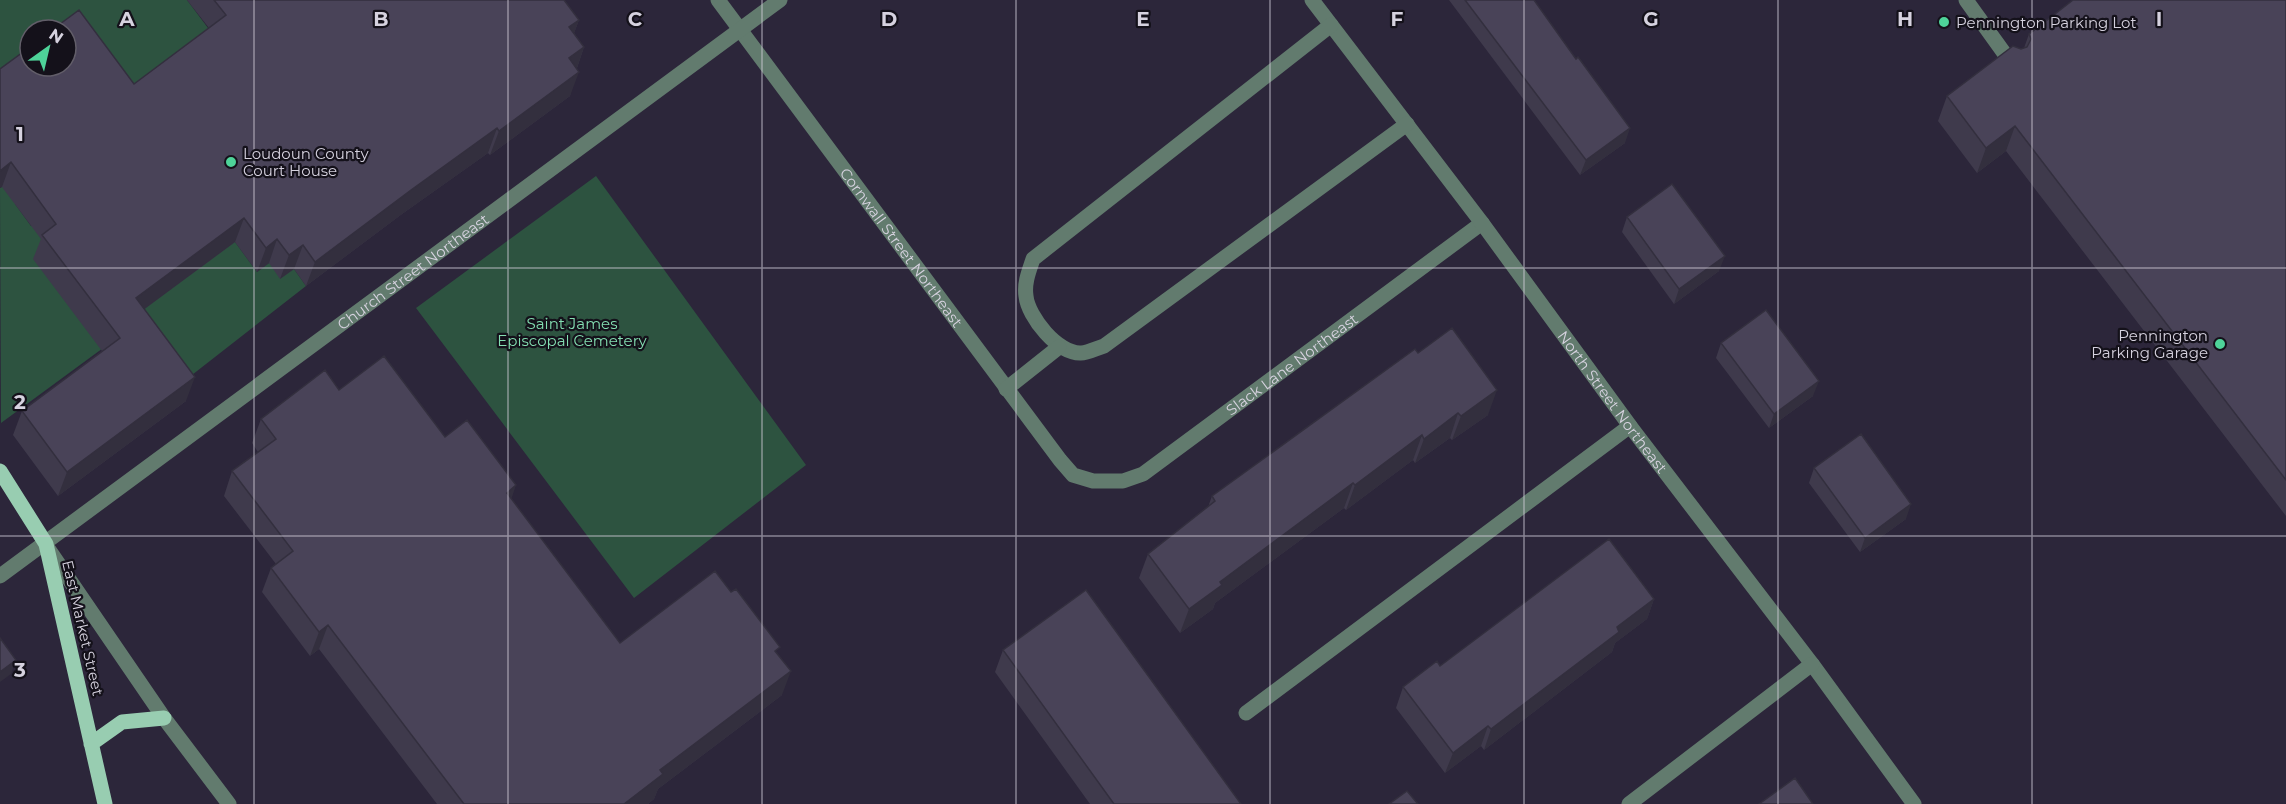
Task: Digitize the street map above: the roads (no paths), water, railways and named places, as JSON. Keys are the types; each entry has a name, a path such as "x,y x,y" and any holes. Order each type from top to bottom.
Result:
{"main road":[{"name":"East Market Street","path":"0,471 46,544 105,804"},
{"path":"91,744 122,722 164,718"}],"street":[{"name":"Cornwall Street Northeast","path":"718,0 1006,389 1073,475 1093,481"},
{"name":"Church Street Northeast","path":"0,576 780,0"},
{"name":"North Street Northeast","path":"1312,0 1482,224 1630,426 1812,664 1914,804"},
{"path":"1966,0 2012,64"},
{"path":"1331,25 1033,259 1026,278 1026,298 1035,316 1059,347 1080,353 1104,346 1407,124"},
{"name":"Slack Lane Northeast","path":"1093,481 1123,481 1143,474 1482,224"},
{"path":"1006,389 1059,347"},
{"path":"1246,713 1630,426"},
{"path":"46,544 164,718 229,804"},
{"path":"1629,804 1812,664"}],"place":[{"name":"Pennington Parking Lot","path":"1944,22"},
{"name":"Loudoun County Court House","path":"231,162"},
{"name":"Pennington Parking Garage","path":"2220,344"}],"park label":[{"name":"Saint James Episcopal Cemetery","path":"572,332"}]}
